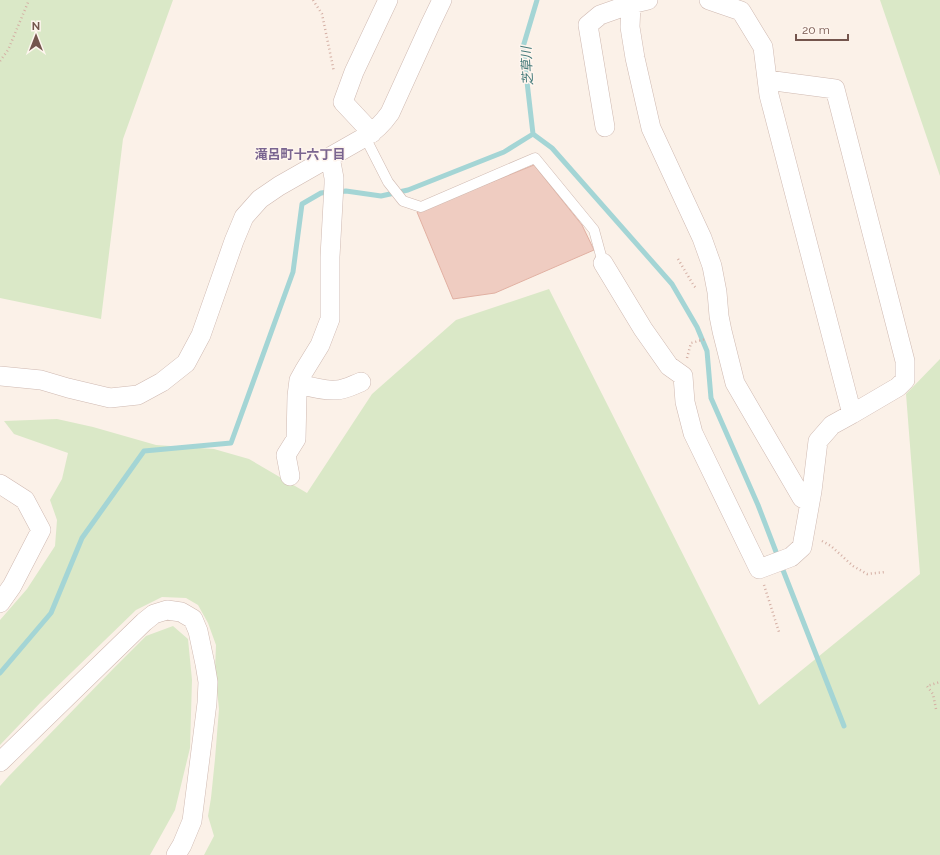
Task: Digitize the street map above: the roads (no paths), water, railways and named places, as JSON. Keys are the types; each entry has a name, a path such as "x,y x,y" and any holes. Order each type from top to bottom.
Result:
{"street":[{"path":"368,135 343,102 354,72 388,0"},
{"path":"0,376 41,380 110,398 138,395 162,382 186,363 201,335 234,241 244,218 260,199 279,186 368,135 383,123 390,113 442,0"},
{"path":"709,0 741,12 763,47 770,95 852,414"},
{"path":"605,127 588,25 600,16 636,1"},
{"path":"636,1 630,27 635,58 651,128 702,238 712,266 718,296 719,316 735,384 802,498 810,502"},
{"path":"603,263 643,329 669,366 683,376 686,402 693,433 762,568 791,557 802,547 818,441 832,425 898,388 905,380 905,361 835,89 767,80"},
{"path":"290,476 286,455 296,439 299,380 320,345 330,319 330,258 334,178 330,157"},
{"path":"299,384 316,388 336,390 347,388 360,382"},
{"path":"0,484 25,500 41,530 12,586 0,602"},
{"path":"0,762 144,622 154,614 167,610 182,612 193,619 198,631 208,682 202,749 192,821 176,855"}],"lane":[{"path":"368,135 388,182 403,201 421,206 535,158 594,230 603,263"}],"waterway":[{"name":"芝草川","path":"533,134 523,47 537,0"},
{"path":"533,134 552,148 672,284 697,327 707,351 711,398 758,505 778,557"},
{"path":"337,192 346,191 381,196 408,190 504,152 533,134"},
{"path":"0,673 51,613 82,538 144,451 231,443 293,272 302,204 321,193 329,192"},
{"path":"781,565 844,726"}],"district":[{"name":"滝呂町十六丁目","path":"300,154"}]}
